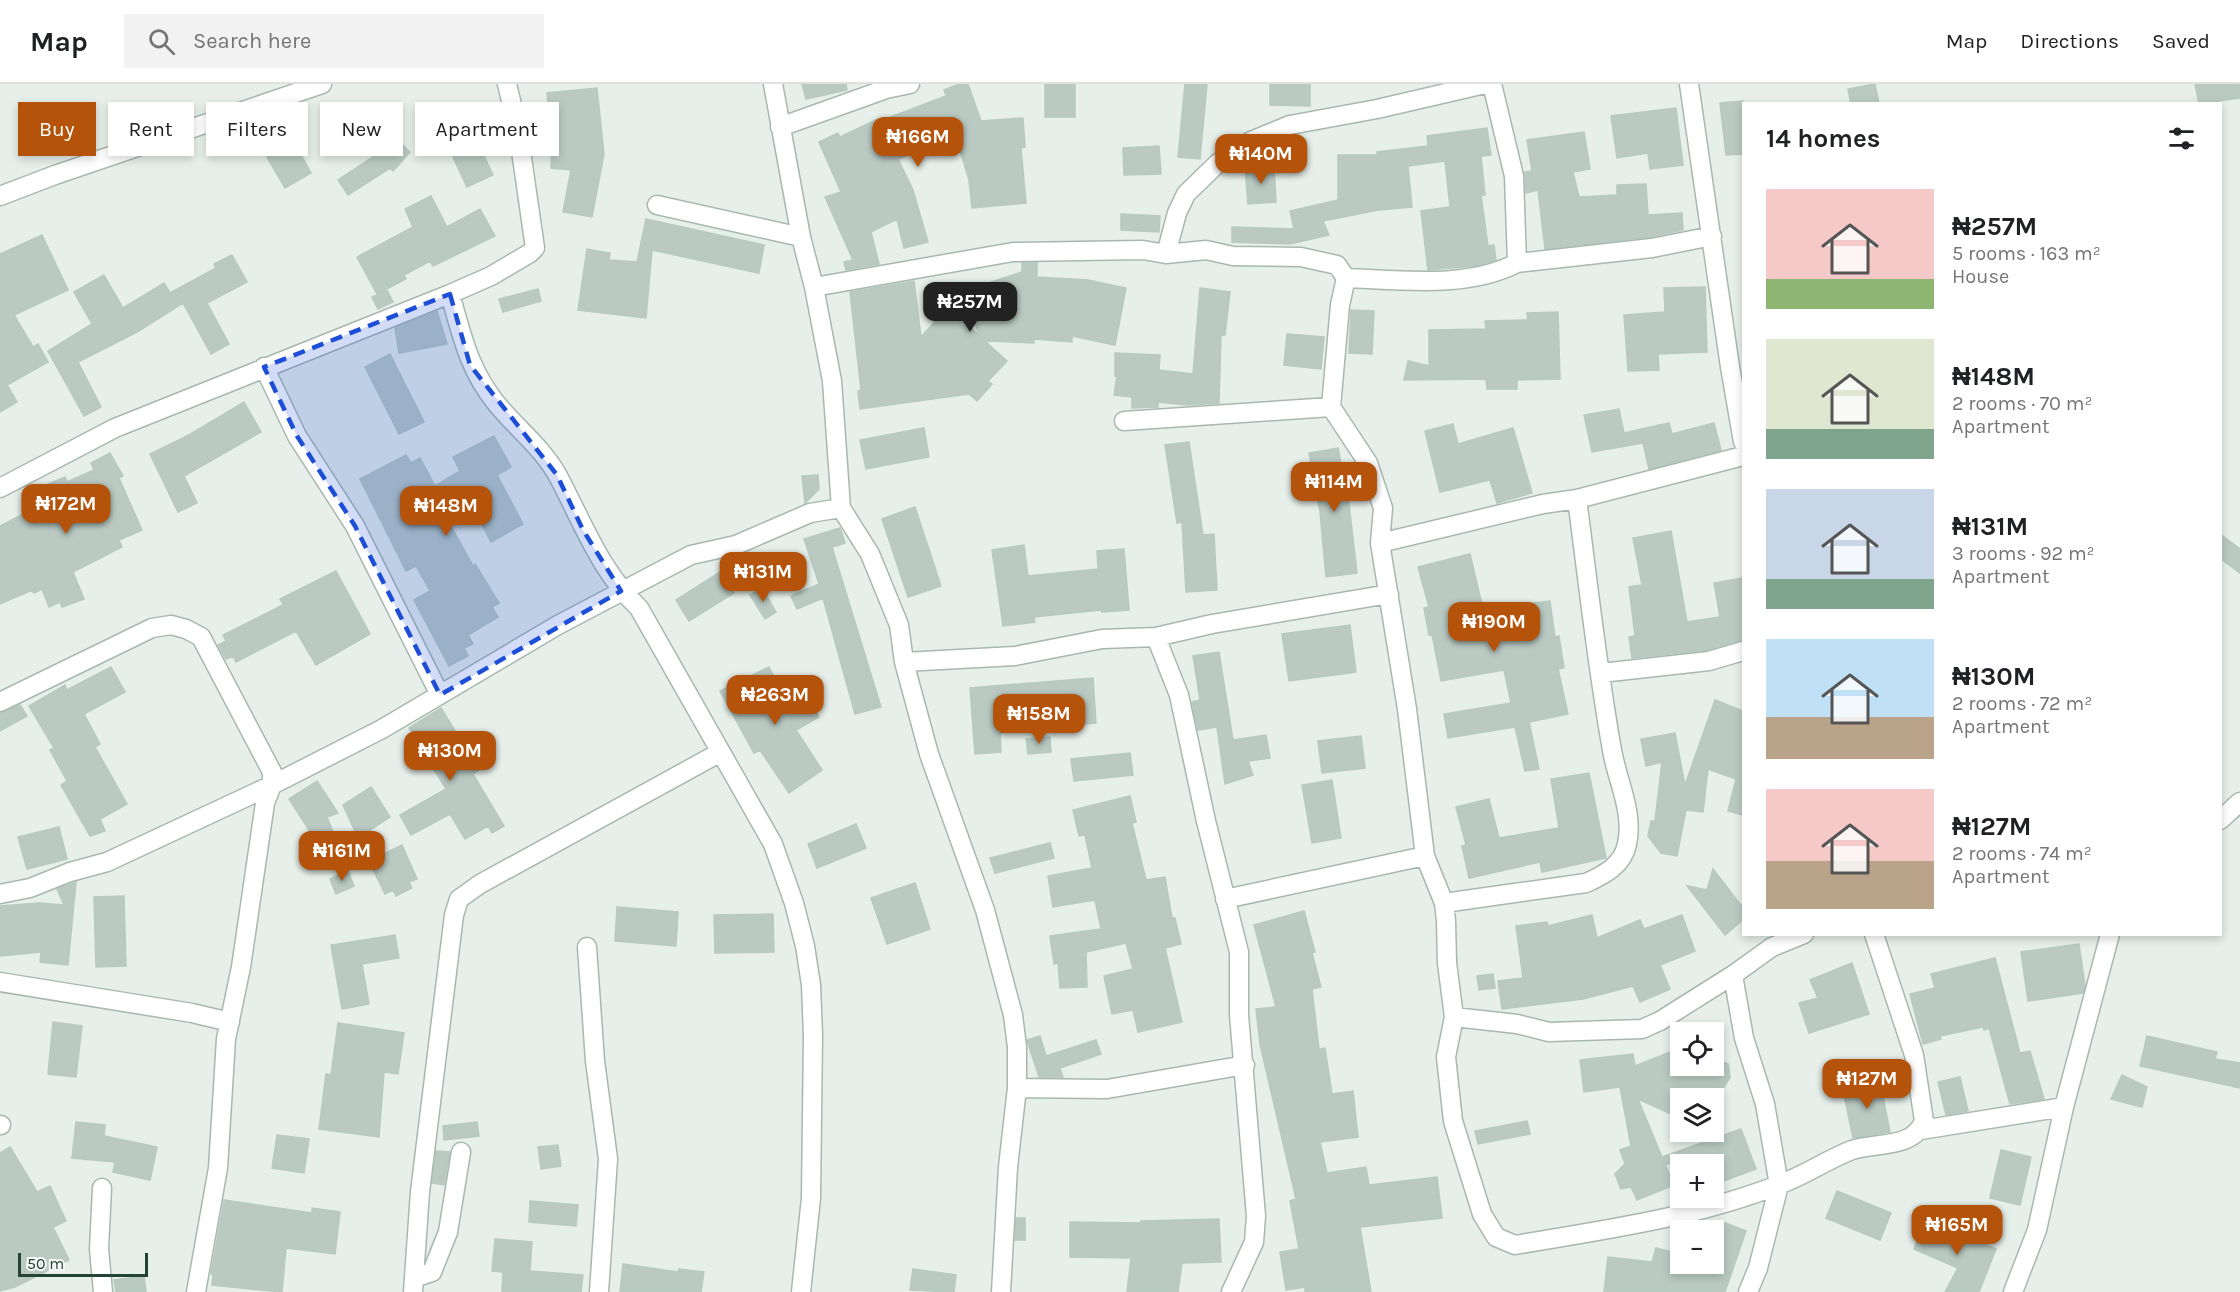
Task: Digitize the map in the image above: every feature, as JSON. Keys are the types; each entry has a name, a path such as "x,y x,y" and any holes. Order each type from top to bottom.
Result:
{"street":[{"path":"0,196 322,84"},
{"path":"0,488 115,428 450,294 522,259 535,248 518,130 507,84"},
{"path":"773,84 801,237 814,287 832,381 841,508 870,555 896,615 904,662 928,754 985,910 1013,1015 1017,1047 1017,1088 1008,1167 1001,1292"},
{"path":"780,127 886,89 910,84"},
{"path":"1166,254 1177,213 1185,194 1218,163 1251,141 1290,125 1377,109 1485,84"},
{"path":"1491,84 1514,176 1517,263"},
{"path":"1689,84 1742,435"},
{"path":"657,205 801,237"},
{"path":"1346,278 1431,281 1498,273 1517,263 1652,248 1712,236"},
{"path":"814,287 1013,252 1122,250 1166,254 1206,250 1233,256 1301,257 1337,265 1346,278 1340,305 1331,407 1368,463 1383,508 1380,543 1407,709 1425,856 1444,903 1454,1017 1446,1057 1453,1120 1482,1214 1496,1237 1515,1245 1633,1225 1713,1207 1779,1185 1827,1160 1856,1149 1906,1140 1921,1130 2064,1107"},
{"path":"450,294 470,365 496,403 529,436 557,475 583,530 621,591 639,608 772,844 794,903 808,966 813,1035 811,1198 801,1292"},
{"path":"264,367 297,436 356,526 440,695"},
{"path":"1124,421 1331,407"},
{"path":"1380,543 1543,504 1577,499 1742,456"},
{"path":"1444,903 1564,888 1586,883 1605,874 1618,863 1627,845 1629,817 1612,751 1577,499"},
{"path":"0,894 30,888 70,872 107,862 272,785 382,729 621,591 691,555 736,545 810,513 841,508"},
{"path":"904,662 1015,656 1102,639 1156,637 1212,624 1389,594"},
{"path":"0,702 143,631 171,625 186,629 201,637 272,772 272,785 265,803 241,967 230,1022 218,1168 196,1292"},
{"path":"1156,637 1179,695 1239,952 1239,1015 1256,1216 1254,1242 1231,1292"},
{"path":"1601,673 1709,662 1742,651"},
{"path":"413,1285 420,1192 453,915 459,899 480,884 719,753"},
{"path":"2222,818 2240,802"},
{"path":"1225,899 1425,856"},
{"path":"1454,1017 1516,1024 1549,1032 1642,1029 1660,1021 1733,975 1772,947 1799,936"},
{"path":"1875,936 1914,1055 1924,1121 1921,1130"},
{"path":"2013,1292 2037,1230 2064,1107 2109,936"},
{"path":"587,947 595,1061 608,1159 599,1292"},
{"path":"1733,975 1744,1038 1765,1104 1779,1185 1758,1268 1748,1292"},
{"path":"0,982 192,1012 230,1022"},
{"path":"1017,1088 1107,1089 1245,1065"},
{"path":"413,1285 432,1272 448,1232 461,1152"},
{"path":"102,1188 99,1250 103,1292"}],"highlighted area":[{"path":"450,294 470,365 557,475 583,530 621,591 440,695 355,526 297,436 264,367"}],"building":[{"path":"802,84 846,84 847,90 806,99"},
{"path":"959,84 968,84 981,121 1023,118 1025,147 1021,148 1026,203 972,208 969,180 956,137 898,159 913,190 928,242 904,248 897,219 871,232 879,264 846,270 844,262 853,260 825,197 841,192 819,142 838,133 840,137 878,119 880,121 946,96 944,90"},
{"path":"1045,84 1075,84 1075,117 1045,117"},
{"path":"1185,84 1207,84 1200,159 1178,157"},
{"path":"1270,84 1310,84 1310,106 1270,105"},
{"path":"1875,84 1879,102 1851,102 1848,89"},
{"path":"2195,84 2240,84 2240,98 2199,102"},
{"path":"597,88 604,154 592,217 563,212 571,170 551,168 552,156 559,156 559,102 548,102 547,93"},
{"path":"1743,101 1742,154 1726,155 1720,103"},
{"path":"1676,108 1683,165 1650,169 1648,153 1617,158 1611,116"},
{"path":"1487,128 1491,155 1481,156 1485,195 1481,195 1488,246 1494,245 1496,260 1475,266 1428,270 1421,211 1450,207 1445,161 1408,166 1412,207 1378,210 1323,221 1329,235 1290,244 1232,242 1232,227 1294,229 1290,211 1338,200 1338,155 1377,155 1377,152 1428,146 1427,136"},
{"path":"1584,132 1590,169 1573,172 1579,197 1617,195 1617,185 1646,184 1648,215 1682,213 1683,230 1650,237 1545,249 1538,190 1526,193 1525,172 1532,171 1527,140"},
{"path":"403,145 410,152 393,171 390,168 348,195 338,180 374,156 403,156"},
{"path":"1159,146 1161,174 1124,175 1123,148"},
{"path":"302,156 311,173 285,188 267,157"},
{"path":"484,156 493,175 467,187 453,157"},
{"path":"1274,166 1276,202 1248,204 1245,168"},
{"path":"431,196 447,227 480,209 495,236 433,266 430,261 404,275 406,279 377,294 357,257 413,227 405,209"},
{"path":"1121,214 1160,216 1159,232 1121,230"},
{"path":"646,219 764,245 759,273 652,250 646,318 578,310 587,249 610,253 609,260 637,262"},
{"path":"42,235 68,290 14,315 33,347 38,344 48,362 7,385 17,402 0,412 0,254"},
{"path":"232,255 247,282 207,303 229,344 211,354 183,303 137,332 78,362 101,407 84,416 48,351 92,324 74,292 104,275 123,308 164,283 170,293 216,268 214,264"},
{"path":"1022,263 1037,263 1037,277 1088,280 1126,288 1115,345 1072,336 1072,342 1034,339 1034,343 985,341 1007,361 988,381 992,384 977,401 969,394 860,409 858,391 861,390 850,292 914,281 921,337 948,307 979,335 964,291 1022,272"},
{"path":"1705,287 1707,352 1658,354 1659,370 1628,371 1624,315 1665,312 1664,288"},
{"path":"1200,288 1230,292 1225,335 1221,335 1219,403 1187,405 1158,402 1158,407 1132,408 1132,397 1114,395 1117,376 1115,376 1115,353 1160,355 1159,370 1193,374"},
{"path":"538,289 541,301 503,312 499,299"},
{"path":"387,290 393,302 378,309 372,297"},
{"path":"1351,310 1374,311 1372,354 1349,353"},
{"path":"437,311 447,344 399,353 395,328"},
{"path":"1558,312 1560,379 1517,380 1517,389 1487,389 1486,379 1404,380 1408,361 1429,366 1429,330 1486,329 1485,321 1528,320 1527,313"},
{"path":"1287,334 1324,337 1321,369 1284,365"},
{"path":"390,354 424,422 399,434 365,367"},
{"path":"244,402 261,432 184,476 197,503 178,512 150,454 189,435"},
{"path":"1619,409 1624,433 1669,423 1672,434 1714,423 1721,450 1649,469 1643,443 1592,452 1584,415"},
{"path":"1453,424 1458,444 1513,428 1532,493 1497,503 1490,480 1440,492 1425,431"},
{"path":"924,428 929,457 866,469 860,440"},
{"path":"494,436 511,467 497,475 523,524 491,542 470,502 445,515 473,566 475,564 499,603 492,607 498,617 468,635 473,644 464,648 468,656 449,666 414,600 430,591 416,566 406,571 360,479 406,455 411,463 420,458 435,486 460,471 453,457"},
{"path":"1189,442 1203,535 1214,534 1217,590 1186,592 1182,522 1177,523 1165,445"},
{"path":"1338,448 1349,505 1357,573 1326,577 1320,512 1309,453"},
{"path":"110,453 123,476 119,478 142,530 119,540 122,547 73,572 84,599 62,607 60,602 49,607 42,589 34,593 32,590 0,604 0,526 52,499 46,485 65,477 67,482 94,470 91,463"},
{"path":"818,475 819,489 805,503 802,476"},
{"path":"915,507 941,586 908,597 882,519"},
{"path":"840,528 845,543 832,547 881,707 855,714 823,598 797,609 791,596 819,584 804,539"},
{"path":"1671,531 1687,622 1720,617 1714,583 1742,578 1742,640 1707,650 1632,658 1629,637 1635,636 1629,587 1642,585 1633,538"},
{"path":"2222,536 2240,549 2240,573 2222,560"},
{"path":"1024,545 1028,576 1098,569 1097,551 1124,549 1129,610 1102,612 1101,610 1034,617 1035,622 1003,626 992,550"},
{"path":"1470,554 1483,609 1550,601 1555,637 1559,636 1564,668 1558,669 1568,714 1529,722 1539,769 1525,771 1515,727 1448,738 1444,714 1511,703 1504,670 1441,681 1432,634 1429,635 1424,608 1429,607 1418,567"},
{"path":"336,571 370,634 316,665 296,631 236,662 233,656 226,659 218,645 226,641 223,635 283,605 280,599"},
{"path":"720,572 734,593 689,621 676,600"},
{"path":"762,588 776,612 765,619 750,595"},
{"path":"1350,625 1356,672 1289,681 1282,634"},
{"path":"1219,652 1233,740 1266,735 1270,758 1248,761 1253,775 1225,784 1217,727 1198,730 1192,702 1200,700 1193,656"},
{"path":"111,667 125,692 84,714 100,744 95,747 127,804 100,819 105,831 90,836 61,785 67,781 50,750 54,748 29,706 65,685 67,690"},
{"path":"769,667 785,699 803,689 819,717 796,730 822,770 789,793 760,750 754,753 720,691"},
{"path":"1093,678 1096,723 1072,725 1070,694 1033,701 1037,728 1000,733 1001,752 975,754 970,688"},
{"path":"1715,700 1742,711 1742,815 1728,811 1736,779 1708,769 1703,812 1686,810 1677,856 1661,853 1648,836 1651,821 1655,821 1662,762 1646,766 1641,739 1675,733 1685,785"},
{"path":"20,705 27,716 0,731 0,713"},
{"path":"441,708 479,770 473,774 504,826 492,833 488,826 465,839 450,814 411,835 400,815 446,789 409,728"},
{"path":"1361,736 1365,768 1322,773 1318,741"},
{"path":"1050,737 1051,752 1028,754 1026,739"},
{"path":"1130,753 1133,775 1074,781 1071,759"},
{"path":"1589,773 1606,858 1542,872 1540,862 1469,878 1462,846 1466,845 1456,807 1489,799 1499,838 1559,828 1551,779"},
{"path":"1332,780 1341,838 1312,843 1302,785"},
{"path":"317,781 338,813 327,817 340,850 327,858 289,799"},
{"path":"371,787 390,817 358,838 343,805"},
{"path":"1130,796 1136,822 1132,823 1146,880 1165,877 1172,918 1175,918 1181,944 1165,948 1182,1022 1138,1032 1133,1010 1112,1014 1104,976 1133,969 1126,943 1086,952 1087,987 1060,988 1058,963 1054,964 1050,936 1101,929 1095,900 1053,907 1048,876 1092,868 1085,835 1079,836 1073,810"},
{"path":"856,824 866,848 817,868 808,844"},
{"path":"59,827 67,859 27,869 18,837"},
{"path":"1050,843 1054,858 995,873 990,858"},
{"path":"402,845 417,879 409,882 412,888 396,896 393,890 385,894 369,861"},
{"path":"1713,869 1742,907 1742,921 1725,935 1687,886 1707,890"},
{"path":"348,871 354,886 336,894 330,879"},
{"path":"76,882 68,965 40,962 41,952 0,956 0,906 39,903 64,905 57,889"},
{"path":"915,883 930,929 887,944 871,898"},
{"path":"124,896 126,966 96,967 94,897"},
{"path":"617,907 678,912 676,946 615,941"},
{"path":"1304,911 1321,987 1312,989 1319,1049 1325,1048 1332,1094 1353,1091 1358,1137 1320,1142 1327,1173 1366,1167 1369,1185 1437,1177 1442,1218 1360,1227 1371,1292 1305,1292 1305,1287 1286,1290 1280,1252 1299,1249 1290,1201 1296,1199 1260,1044 1256,1009 1276,1007 1254,925"},
{"path":"773,914 774,952 715,953 714,915"},
{"path":"1592,915 1597,938 1640,920 1644,929 1682,915 1695,951 1660,965 1670,989 1640,1002 1633,986 1583,999 1502,1009 1498,981 1523,978 1516,926 1547,922 1548,926"},
{"path":"395,935 399,958 362,964 369,1004 342,1009 331,945"},
{"path":"2079,944 2085,986 2083,993 2028,1001 2021,952"},
{"path":"1995,958 2020,1053 2030,1051 2044,1099 2010,1104 1989,1028 1984,1030 1983,1027 1940,1036 1941,1039 1923,1044 1910,994 1935,988 1931,974"},
{"path":"1852,963 1869,1014 1809,1033 1799,1003 1818,998 1810,980"},
{"path":"1493,974 1495,988 1479,990 1477,976"},
{"path":"53,1022 82,1026 76,1077 48,1074"},
{"path":"338,1023 404,1033 398,1074 384,1072 379,1137 319,1129 326,1074 331,1075"},
{"path":"1040,1036 1046,1056 1096,1040 1101,1054 1060,1068 1063,1077 1039,1077 1027,1040"},
{"path":"2147,1036 2217,1052 2215,1059 2240,1063 2240,1088 2140,1066"},
{"path":"1670,1052 1670,1076 1724,1076 1724,1062 1728,1064 1730,1077 1724,1088 1670,1088 1670,1113 1638,1099 1662,1157 1670,1154 1670,1164 1665,1164 1670,1176 1670,1187 1637,1200 1631,1187 1621,1189 1615,1174 1625,1164 1620,1150 1631,1146 1620,1087 1584,1092 1580,1060 1633,1054 1635,1066"},
{"path":"2122,1075 2147,1087 2142,1107 2111,1099"},
{"path":"1960,1077 1968,1111 1946,1115 1938,1082"},
{"path":"1880,1082 1890,1132 1853,1138 1843,1090"},
{"path":"1527,1121 1530,1134 1478,1144 1475,1131"},
{"path":"76,1122 105,1125 104,1136 157,1147 150,1180 113,1172 115,1162 72,1158"},
{"path":"477,1122 479,1136 444,1140 443,1126"},
{"path":"1741,1129 1756,1169 1724,1181 1724,1154 1670,1154 1704,1142 1724,1142 1724,1135"},
{"path":"277,1135 309,1139 304,1173 272,1168"},
{"path":"558,1145 561,1166 541,1169 538,1147"},
{"path":"10,1147 37,1192 50,1186 66,1221 53,1227 69,1260 15,1287 0,1291 0,1153"},
{"path":"2001,1150 2031,1157 2020,1205 1990,1198"},
{"path":"436,1151 450,1152 444,1185 432,1183"},
{"path":"1837,1191 1891,1213 1880,1240 1826,1218"},
{"path":"224,1200 312,1213 312,1208 340,1212 335,1254 286,1248 282,1292 212,1285 213,1274 211,1274"},
{"path":"530,1201 578,1205 576,1226 529,1222"},
{"path":"1016,1218 1025,1218 1025,1240 1015,1240"},
{"path":"1219,1219 1221,1262 1182,1263 1178,1292 1127,1292 1131,1258 1070,1257 1070,1222 1141,1223 1141,1221"},
{"path":"1926,1220 1996,1249 1979,1292 1945,1292 1958,1268 1914,1249"},
{"path":"1724,1223 1746,1231 1725,1292 1604,1292 1608,1257 1652,1262 1656,1248 1670,1252 1670,1274 1724,1274"},
{"path":"495,1239 532,1242 530,1271 583,1275 581,1292 502,1292 503,1272 492,1271"},
{"path":"623,1264 678,1272 679,1269 704,1272 701,1292 620,1292"},
{"path":"913,1269 956,1275 954,1292 910,1290"},
{"path":"144,1276 146,1292 116,1292 114,1280"}]}
